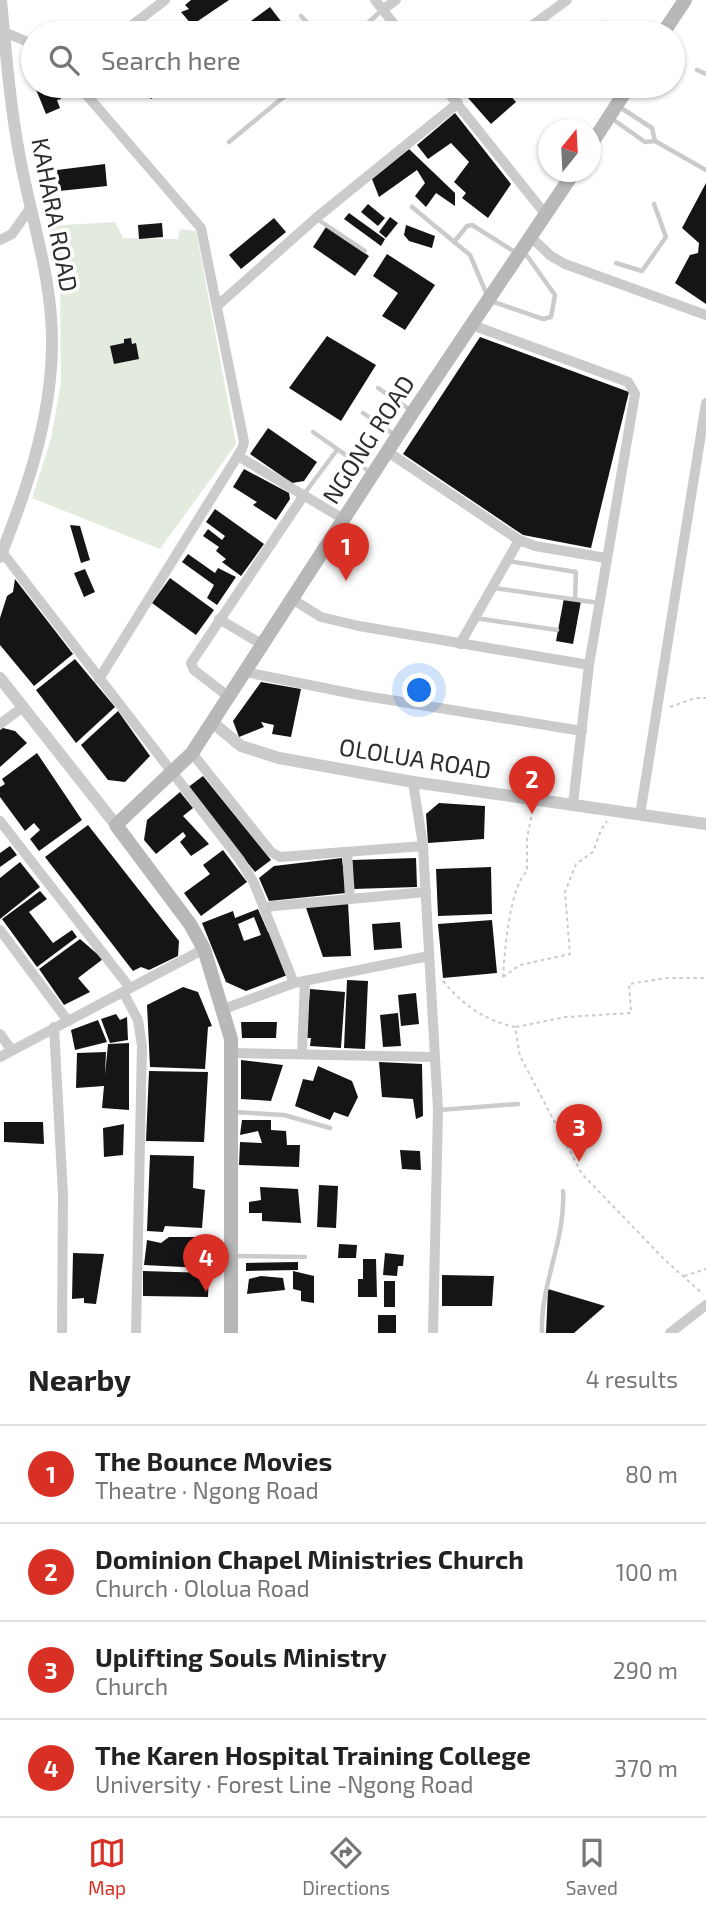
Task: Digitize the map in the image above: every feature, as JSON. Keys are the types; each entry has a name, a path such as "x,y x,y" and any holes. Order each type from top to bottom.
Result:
{"main road":[{"path":"671,21 685,0"},
{"path":"601,129 621,98"},
{"name":"NGONG ROAD","path":"116,825 172,775 192,753 413,412 567,182"},
{"path":"116,825 190,924 204,949 224,1009 233,1053 231,1333"}],"street":[{"name":"KAHARA ROAD","path":"1,0 5,83 48,276 52,348 44,420 34,460 1,555"},
{"path":"138,21 165,0"},
{"path":"374,0 391,21"},
{"path":"382,10 396,0"},
{"path":"538,21 567,0"},
{"path":"4,32 21,39"},
{"path":"89,98 201,228 243,437 238,456 99,678"},
{"path":"455,98 545,215"},
{"path":"217,306 316,218 458,103"},
{"path":"0,240 12,234 31,208"},
{"path":"524,247 706,315"},
{"path":"472,325 628,382 633,387 589,665 573,804"},
{"path":"640,815 706,402"},
{"path":"388,452 519,540 535,547 606,558"},
{"path":"238,456 345,520"},
{"path":"229,697 194,670 191,663 304,495"},
{"path":"460,644 519,540"},
{"path":"1,555 240,860 254,883 300,982 302,1053"},
{"path":"292,599 321,617 589,665"},
{"path":"219,619 263,645"},
{"path":"246,672 359,695 582,730"},
{"path":"0,678 116,825"},
{"path":"0,724 23,707"},
{"name":"OLOLUA ROAD","path":"212,722 241,746 259,754 413,782 706,824"},
{"path":"192,753 275,855 423,846"},
{"path":"413,782 423,846 438,1110 433,1333"},
{"path":"0,821 126,990 138,1020 142,1046 136,1333"},
{"path":"346,852 351,898"},
{"path":"264,907 426,892"},
{"path":"0,930 68,1021"},
{"path":"0,1057 204,949"},
{"path":"224,1009 300,982 429,956"},
{"path":"54,1027 64,1195 62,1333"},
{"path":"0,1034 11,1049"},
{"path":"233,1053 434,1058"},
{"path":"670,1333 706,1305"}],"lane":[{"path":"371,21 382,10"},
{"path":"301,16 306,21"},
{"path":"697,70 706,74"},
{"path":"229,142 282,98"},
{"path":"613,111 652,128 655,141"},
{"path":"613,111 645,142 655,141 706,170"},
{"path":"615,262 642,271 666,237 654,204"},
{"path":"412,207 454,242 470,255 489,300 543,319 551,317 555,295 524,247 472,225 467,226 454,242"},
{"path":"316,218 365,251"},
{"path":"378,388 413,412"},
{"path":"363,413 397,437"},
{"path":"313,432 374,475"},
{"path":"304,495 337,450"},
{"path":"507,561 576,572 575,599"},
{"path":"493,588 599,603"},
{"path":"474,618 557,630"},
{"path":"438,1110 518,1104"},
{"path":"233,1112 284,1115 330,1128"},
{"path":"542,1333 546,1288 564,1213 564,1191"},
{"path":"231,1256 305,1257"}],"path":[{"path":"657,708 706,698"},
{"path":"534,798 527,838 527,871 518,880 509,921 503,977 520,965 570,954 565,892 576,864 593,852 601,830 616,810"},
{"path":"442,980 458,1000 489,1021 515,1027 566,1017 631,1013 629,984 667,978 706,978"},
{"path":"515,1027 520,1056 582,1174 706,1297"},
{"path":"683,1277 692,1271 706,1269"}],"shaded area":[{"path":"115,222 123,238 178,239 180,229 196,231 236,444 160,549 32,498 51,439 61,383 60,274 47,226"}],"building":[{"path":"191,0 229,0 198,21 189,21 181,12 189,9 185,5"},
{"path":"270,7 281,21 251,21"},
{"path":"39,98 61,98 57,100 60,108 46,114"},
{"path":"468,98 512,98 516,102 491,124"},
{"path":"455,113 511,184 488,218 462,198 466,193 454,182 469,162 451,143 428,159 417,145"},
{"path":"409,149 455,193 455,206 436,193 426,207 415,196 425,183 417,170 379,197 372,179"},
{"path":"105,164 107,186 59,191 57,170"},
{"path":"706,183 706,304 675,283 690,255 698,253 699,243 682,228"},
{"path":"368,204 385,218 378,226 361,212"},
{"path":"349,213 385,239 381,246 344,219"},
{"path":"390,217 398,223 386,238 379,232"},
{"path":"274,218 286,232 241,269 229,255"},
{"path":"162,223 163,237 139,239 138,225"},
{"path":"406,225 435,236 432,248 409,241 404,235"},
{"path":"326,227 369,256 355,276 313,247"},
{"path":"387,254 435,285 405,330 382,316 398,293 373,276"},
{"path":"327,336 376,365 341,421 289,388"},
{"path":"480,337 629,392 591,548 523,535 403,454"},
{"path":"131,338 132,344 136,343 139,359 114,364 110,346 124,343 124,339"},
{"path":"268,428 317,462 304,481 292,483 250,454"},
{"path":"244,469 289,493 290,499 276,520 253,505 257,502 233,487"},
{"path":"215,509 264,544 241,576 222,562 226,559 216,551 219,547 203,536 208,529 222,540 225,536 206,522"},
{"path":"70,525 80,526 90,560 81,563"},
{"path":"188,554 215,573 218,568 236,577 217,605 207,598 214,585 182,562"},
{"path":"85,569 95,592 84,597 74,573"},
{"path":"170,578 214,610 196,635 152,603"},
{"path":"15,579 73,654 34,686 0,645 0,618 7,596 13,592"},
{"path":"564,598 581,601 573,644 556,641"},
{"path":"75,659 115,707 76,743 36,690"},
{"path":"261,682 301,689 291,737 272,734 274,725 261,722 264,727 239,737 233,721"},
{"path":"118,711 150,756 125,782 108,780 81,745"},
{"path":"3,728 15,731 27,743 0,767 0,730"},
{"path":"37,753 82,820 39,851 30,839 40,830 34,823 25,831 0,797 0,787 5,784 2,779"},
{"path":"203,776 271,860 255,872 187,788"},
{"path":"180,792 193,808 183,816 209,844 191,856 180,842 186,836 183,832 156,854 144,840 147,820"},
{"path":"439,803 485,806 484,839 428,843 426,814"},
{"path":"88,825 179,941 178,956 149,970 141,967 133,971 45,857"},
{"path":"10,846 17,855 0,867 0,853"},
{"path":"223,850 247,882 201,916 184,893 210,874 203,865"},
{"path":"342,858 346,893 269,901 259,878 274,866"},
{"path":"416,858 417,887 353,889 352,860"},
{"path":"20,862 40,887 0,919 0,878"},
{"path":"491,867 492,914 438,916 436,869"},
{"path":"40,891 47,899 29,912 53,943 72,930 77,937 37,967 2,919"},
{"path":"348,903 351,956 323,957 305,905"},
{"path":"258,909 268,932 273,930 290,974 246,991 226,982 202,923 233,911 235,918","holes":["254,917 261,935 244,941 238,924"]},
{"path":"492,920 497,973 443,978 438,924"},
{"path":"400,922 402,948 374,950 372,924"},
{"path":"80,939 103,959 78,978 90,992 64,1005 39,969"},
{"path":"347,980 368,981 365,1049 344,1048"},
{"path":"183,987 198,992 212,1026 208,1027 205,1069 150,1067 147,1005"},
{"path":"310,989 345,992 341,1048 310,1046 311,1038 306,1038"},
{"path":"416,993 419,1024 401,1026 398,995"},
{"path":"398,1013 401,1046 383,1047 380,1015"},
{"path":"116,1014 120,1020 127,1017 128,1040 110,1043 101,1019"},
{"path":"98,1020 107,1042 75,1050 71,1030"},
{"path":"241,1022 277,1022 276,1038 242,1038"},
{"path":"129,1043 129,1110 102,1108 104,1086 76,1088 77,1053 106,1052 105,1075 108,1044"},
{"path":"241,1060 283,1065 271,1101 241,1099"},
{"path":"379,1062 422,1064 423,1116 416,1119 413,1099 382,1097"},
{"path":"318,1066 352,1081 358,1097 348,1117 334,1112 330,1120 295,1106 303,1079 313,1081"},
{"path":"149,1071 208,1072 204,1142 146,1141"},
{"path":"242,1120 271,1120 271,1130 286,1131 287,1145 300,1145 299,1167 239,1165 240,1142 262,1143 258,1131 240,1135"},
{"path":"4,1122 43,1122 44,1144 4,1142"},
{"path":"124,1124 123,1155 104,1157 103,1128"},
{"path":"400,1150 420,1151 421,1170 402,1169"},
{"path":"150,1155 194,1156 193,1188 205,1190 202,1228 165,1226 163,1232 147,1231"},
{"path":"319,1185 338,1186 336,1228 317,1227"},
{"path":"260,1187 298,1189 301,1223 262,1221 262,1213 249,1213 249,1202 261,1200"},
{"path":"169,1237 200,1237 203,1268 144,1265 147,1240 161,1243"},
{"path":"339,1244 357,1245 356,1258 338,1258"},
{"path":"73,1253 104,1254 96,1304 84,1303 84,1298 72,1299"},
{"path":"385,1253 404,1255 403,1266 398,1266 397,1276 383,1275"},
{"path":"363,1259 376,1259 377,1297 358,1297 358,1279 363,1279"},
{"path":"298,1262 298,1270 246,1271 246,1263"},
{"path":"143,1271 209,1273 208,1297 143,1296"},
{"path":"293,1271 314,1276 314,1303 301,1301 301,1291 293,1289"},
{"path":"442,1275 494,1276 492,1306 442,1306"},
{"path":"261,1276 283,1278 285,1290 247,1294 249,1279"},
{"path":"384,1281 395,1281 395,1307 384,1307"},
{"path":"548,1289 605,1306 574,1333 546,1333"},
{"path":"378,1315 396,1315 396,1333 378,1333"}],"place":[{"name":"The Bounce Movies","path":"346,581"},
{"name":"Dominion Chapel Ministries Church","path":"532,814"},
{"name":"Uplifting Souls Ministry","path":"579,1162"},
{"name":"The Karen Hospital Training College","path":"206,1292"}]}
